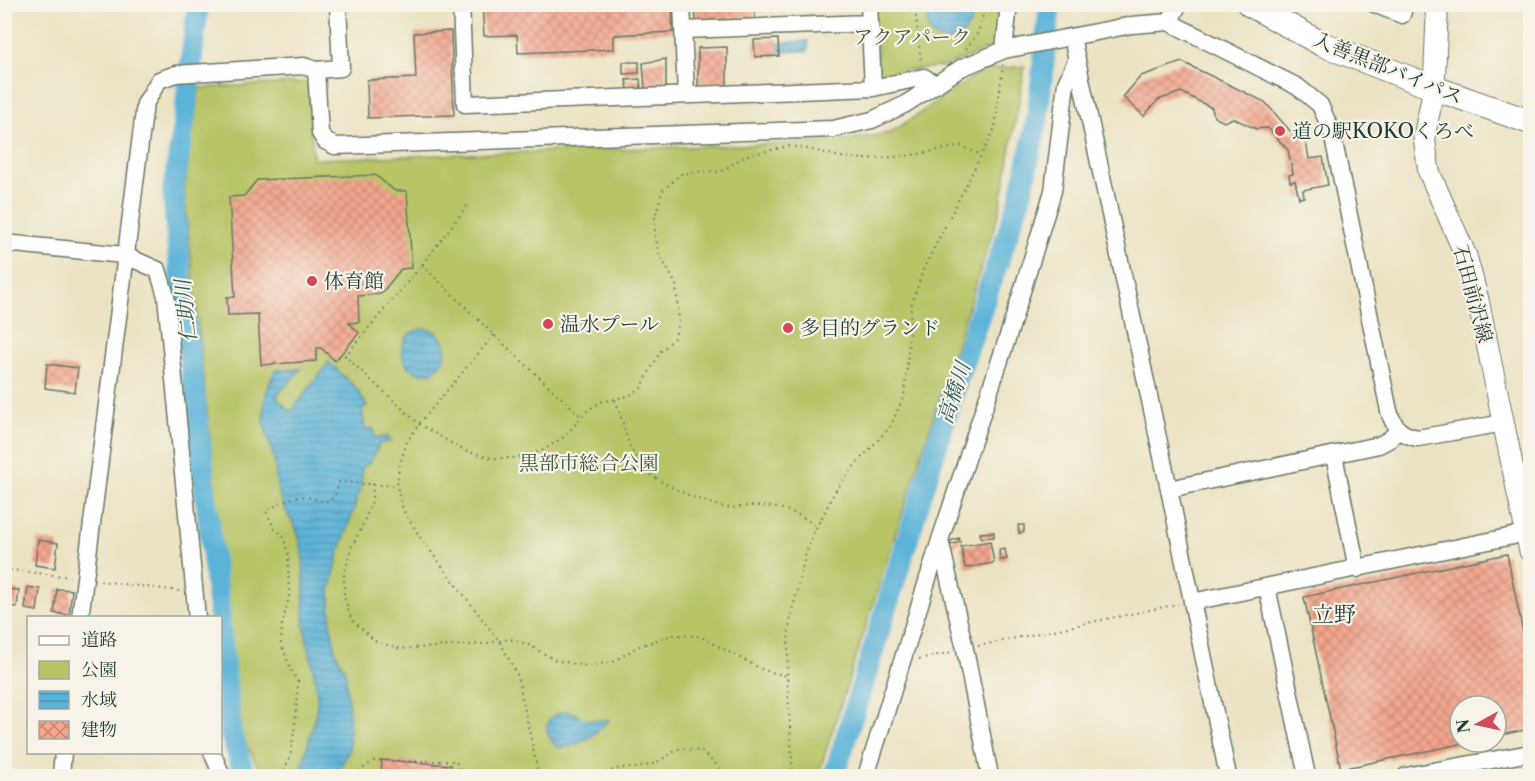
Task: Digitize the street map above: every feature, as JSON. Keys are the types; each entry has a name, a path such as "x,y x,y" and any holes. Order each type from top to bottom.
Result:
{"highway":[{"name":"入善黒部バイパス","path":"1248,4 1322,44 1434,88 1530,122"}],"main road":[{"name":"石田前沢線","path":"1434,4 1437,17 1434,88 1424,137 1429,172 1466,256 1478,300 1528,529 1530,551"}],"street":[{"path":"80,616 124,255 145,104 159,80 176,75 304,66 316,70 341,68 338,4"},
{"path":"461,4 465,104 873,88 924,77 936,84"},
{"path":"682,4 686,95"},
{"path":"868,4 873,88"},
{"path":"1009,4 1010,49"},
{"path":"1169,22 1179,4"},
{"path":"1374,4 1402,15 1405,4"},
{"path":"316,70 320,133 325,141 335,146 833,129 872,120 904,105 961,69 1010,49 1132,24 1169,22 1298,87 1320,105 1332,132 1389,411 1398,430 1405,436 1418,438 1504,423"},
{"path":"683,30 869,23"},
{"path":"1072,37 1228,777"},
{"path":"866,777 1053,191 1066,83 1077,59"},
{"path":"4,243 124,255 158,270 166,296 198,616"},
{"path":"1169,489 1378,446 1390,439 1398,430"},
{"path":"1334,455 1357,569"},
{"path":"1192,602 1513,536 1528,529"},
{"path":"940,540 965,649 990,777"},
{"path":"1268,587 1307,777"},
{"path":"1406,777 1458,771 1530,753"},
{"path":"61,777 63,754"},
{"path":"212,754 222,777"}],"path":[{"path":"917,4 921,65 929,64"},
{"path":"965,50 978,33 986,4"},
{"path":"793,777 787,676 789,625 805,556 836,490 855,465 890,427 904,396 908,368 911,306 923,270 995,128 1010,49"},
{"path":"466,206 422,265 345,356 418,424 465,451 491,458 515,458 544,450 566,435 587,411 600,402 629,396 641,388 660,352 675,337 679,322 676,284 659,254 655,217 662,191 681,174 720,172 747,155 790,146 841,158 906,156 961,147 982,155"},
{"path":"422,265 582,417"},
{"path":"356,777 356,773 374,761 389,760 456,761 461,772 539,776 517,674 499,641 422,540 403,510 397,486 399,467 407,442 418,424 494,335"},
{"path":"615,400 621,414 627,442 640,466 663,484 688,495 730,508 777,507 799,514 817,527"},
{"path":"282,777 290,757 296,726 298,682 281,643 282,625 289,597 288,554 282,535 275,529 266,510 299,496 321,502 332,499 339,482 397,486"},
{"path":"373,484 372,501 351,548 344,575 344,596 351,619 375,641 400,649 482,644 510,639 529,645 555,660 587,666 613,662 637,647 672,635 699,636 763,670 787,676"},
{"path":"4,569 194,592"},
{"path":"902,663 1192,602"},
{"path":"594,777 620,768 638,768 656,763 680,748 701,751 729,777"}],"shaded area":[{"path":"1530,766 1530,776 1476,776"}],"green space":[{"name":"アクアパーク","path":"874,5 1001,5 997,45 946,66 878,74"},
{"name":"黒部市総合公園","path":"1025,66 1000,209 818,776 263,776 241,735 184,191 199,88 308,82 313,159 834,142 890,133 984,70"}],"water":[{"path":"929,4 976,5 971,23 964,32 948,40 933,35 928,28"},
{"path":"808,41 808,51 778,52 778,43"},
{"path":"424,329 439,336 446,351 439,366 424,373 409,366 402,351 409,336"},
{"path":"329,362 356,388 367,406 362,409 365,429 373,428 376,438 389,436 390,442 380,443 371,461 362,469 361,488 339,553 330,591 331,626 336,653 345,670 350,723 349,751 336,776 301,776 314,720 317,692 305,629 304,570 301,546 297,530 279,495 264,408 269,385 276,370 301,369 276,397 291,412"},
{"path":"569,711 586,720 609,720 592,736 579,743 557,747 548,735 548,724 550,719"}],"building":[{"path":"482,4 672,4 673,32 614,35 614,49 518,53 517,35 484,36"},
{"path":"695,4 754,5 755,20 696,23"},
{"path":"771,4 828,4 828,7 771,10"},
{"path":"451,31 454,115 368,118 367,80 416,78 414,33"},
{"path":"778,39 779,56 755,57 754,40"},
{"path":"727,47 727,86 698,87 698,48"},
{"path":"666,59 666,88 645,89 643,63"},
{"path":"623,62 639,62 639,73 623,74"},
{"name":"道の駅KOKOくろべ","path":"1182,62 1265,102 1291,132 1304,130 1309,159 1323,157 1328,185 1303,190 1304,197 1299,198 1295,181 1290,182 1289,175 1293,174 1288,150 1268,128 1256,129 1233,118 1224,122 1214,117 1212,108 1181,92 1158,100 1144,116 1123,97 1141,76"},
{"path":"640,79 641,89 628,89 626,80"},
{"name":"体育館","path":"375,175 395,191 407,191 412,268 401,269 381,294 358,296 359,322 349,323 359,333 335,361 321,348 317,348 316,361 261,365 258,314 228,315 227,297 235,297 229,197 244,196 257,180"},
{"path":"47,364 78,368 75,392 45,388"},
{"path":"1018,525 1024,525 1024,532 1019,533"},
{"path":"994,532 994,537 981,538 980,533"},
{"path":"959,538 960,542 950,545 948,542"},
{"path":"38,540 58,543 55,568 35,565"},
{"path":"990,541 994,563 965,568 961,546"},
{"path":"1005,549 1007,559 1000,560 999,550"},
{"path":"1507,554 1530,667 1530,729 1508,734 1508,694 1448,694 1448,747 1341,769 1304,597"},
{"path":"28,587 40,589 37,611 25,609"},
{"path":"4,589 19,590 17,607 4,606"},
{"path":"57,589 72,590 69,615 54,613"},
{"path":"382,760 451,765 450,776 381,776"},
{"path":"652,772 688,774 694,776 629,776"}],"waterway":[{"name":"仁助川","path":"198,4 183,131 173,190 180,272 220,616"},
{"name":"高橋川","path":"834,776 959,374 1020,198 1037,120 1050,4"},
{"name":"仁助川","path":"222,646 231,733 245,776"}],"place":[{"name":"道の駅KOKOくろべ","path":"1280,131"},
{"name":"体育館","path":"312,281"},
{"name":"温水プール","path":"548,324"},
{"name":"多目的グランド","path":"788,328"}],"district":[{"name":"立野","path":"1334,614"}]}
